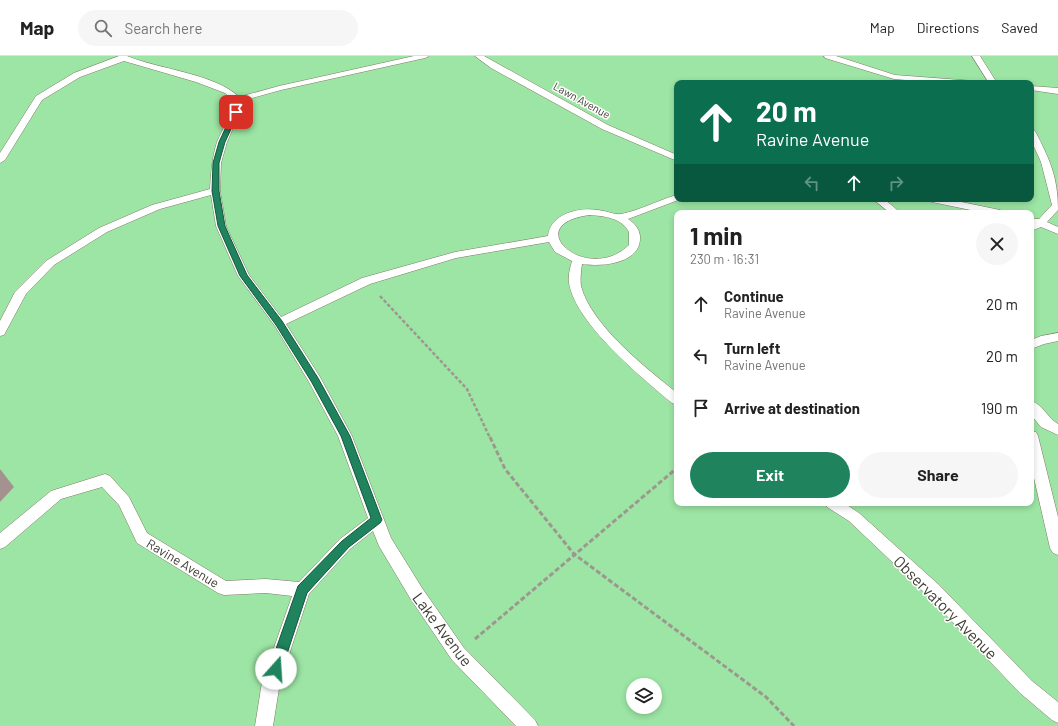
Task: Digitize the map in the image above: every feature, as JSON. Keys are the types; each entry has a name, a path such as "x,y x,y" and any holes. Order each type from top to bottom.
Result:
{"lane":[{"path":"237,100 286,86 425,56"},
{"name":"Lawn Avenue","path":"479,56 494,66 605,127 674,157"},
{"path":"828,56 894,77 934,80"},
{"path":"976,56 991,80"},
{"path":"0,160 39,98 77,76 123,57 199,80 228,91 237,100 236,112 222,142 216,163 215,191 221,226 244,276 279,323 346,436 376,520 345,544 302,590 271,682 264,726"},
{"path":"1034,88 1058,91"},
{"path":"1034,137 1046,162 1057,205 1036,221 1058,231"},
{"path":"0,332 21,292 50,263 103,230 156,207 215,191"},
{"path":"620,218 674,199"},
{"path":"882,202 892,210"},
{"path":"947,202 985,210"},
{"path":"590,212 604,213 620,218 630,225 635,233 634,246 627,254 616,259 602,262 578,260 565,254 556,247 552,238 553,229 559,222 576,214 590,212"},
{"path":"279,323 366,281 455,255 552,238"},
{"path":"578,260 574,272 577,289 593,320 644,374 674,398"},
{"path":"1034,344 1041,340 1058,337"},
{"path":"1034,409 1046,423 1058,430"},
{"path":"1034,448 1056,532 1058,548"},
{"name":"Ravine Avenue","path":"0,542 56,495 105,480 124,501 142,538 224,588 266,586 302,590"},
{"name":"Observatory Avenue","path":"837,506 854,517 933,590 1026,687 1058,714"},
{"name":"Lake Avenue","path":"376,520 384,541 408,580 458,654 528,726"}],"path":[{"path":"366,281 467,389 505,469 574,554 766,697 794,726"},
{"path":"458,654 674,471"}],"green space":[{"path":"0,56 1058,56 1058,726 0,726"}],"route":[{"path":"236,112 222,142 216,163 215,191 221,226 244,276 279,323 346,436 376,520 345,544 302,590 276,669"}]}
